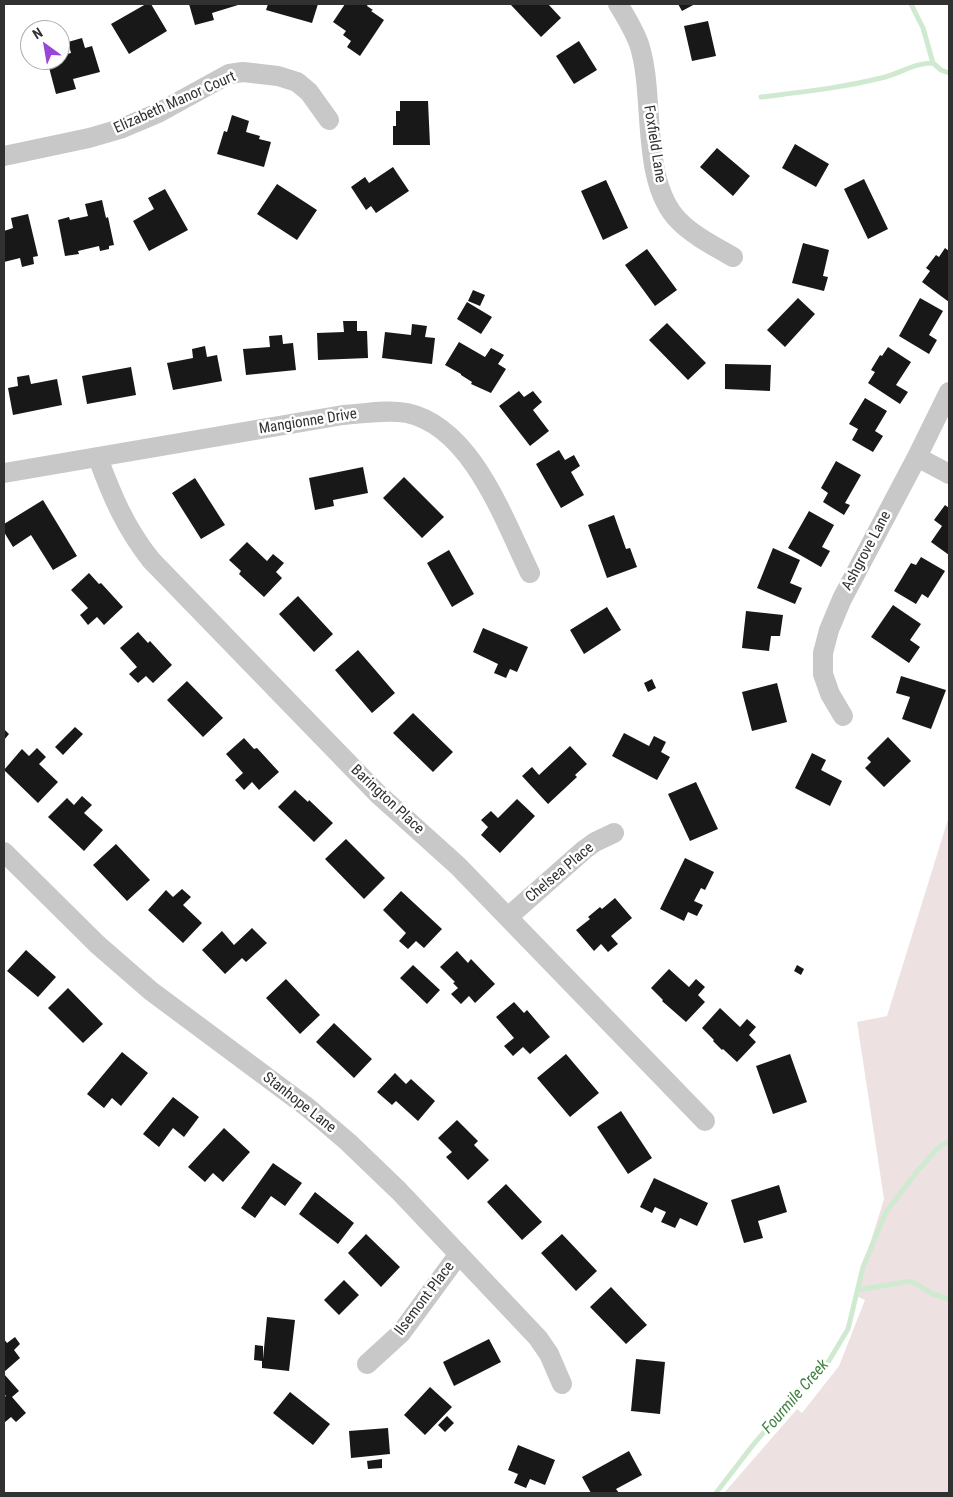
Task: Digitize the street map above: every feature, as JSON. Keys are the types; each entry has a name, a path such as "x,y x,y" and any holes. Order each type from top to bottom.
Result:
{"street":[{"name":"Foxfield Lane","path":"618,4 640,46 654,164 663,198 678,221 695,234 733,257"},
{"name":"Elizabeth Manor Court","path":"4,156 89,138 120,129 158,114 229,74 243,72 278,76 297,82 308,92 329,120"},
{"name":"Ashgrove Lane","path":"843,716 830,694 823,674 823,653 827,638 842,599 918,457 949,392"},
{"name":"Mangionne Drive","path":"4,473 342,415 406,413 421,417 449,434 472,460 530,573"},
{"path":"918,457 949,474"},
{"name":"Barington Place","path":"98,458 112,497 124,521 151,560 378,794 458,866 704,1121"},
{"name":"Chelsea Place","path":"508,917 584,850 595,842 614,833"},
{"name":"Stanhope Lane","path":"4,852 98,945 151,991 307,1107 348,1142 399,1191 538,1338 549,1354 562,1384"},
{"name":"Ilsemont Place","path":"367,1364 401,1334 459,1254"}],"shaded area":[{"path":"949,816 949,1493 724,1493 797,1409 802,1413 839,1366 865,1300 854,1295 884,1199 857,1022 887,1016"}],"building":[{"path":"146,4 151,4 167,31 129,54 111,24"},
{"path":"189,4 238,5 212,13 214,20 195,25"},
{"path":"268,4 318,4 312,23 266,10"},
{"path":"345,4 368,4 367,6 373,10 371,11 384,20 360,56 347,47 351,41 343,35 346,31 333,22"},
{"path":"548,4 561,18 541,37 511,5"},
{"path":"678,4 695,4 682,11"},
{"path":"708,21 716,56 692,61 684,26"},
{"path":"82,38 85,48 92,46 100,72 73,79 76,89 56,94 50,70 70,70 70,41"},
{"path":"579,41 597,70 574,84 556,56"},
{"path":"400,101 428,101 430,145 393,145 393,126 396,126 396,111 400,111"},
{"path":"232,115 249,121 246,132 260,136 259,139 271,142 264,167 217,154 224,131 227,132"},
{"path":"795,144 829,164 816,187 782,168"},
{"path":"717,148 750,176 733,196 700,167"},
{"path":"393,167 409,191 376,213 371,206 366,210 351,187 365,177 369,183"},
{"path":"864,179 888,229 868,239 844,189"},
{"path":"606,180 628,228 603,240 581,191"},
{"path":"277,184 317,210 297,240 257,214"},
{"path":"165,189 188,230 149,251 133,221 154,209 148,198"},
{"path":"102,200 114,245 109,246 109,249 100,251 99,246 78,251 79,254 65,256 58,220 69,217 70,220 88,216 85,204"},
{"path":"28,214 38,256 33,257 34,264 22,267 20,258 4,262 4,231 13,228 11,218"},
{"path":"803,243 829,250 823,276 828,277 824,291 792,283"},
{"path":"945,248 949,251 949,302 922,282 930,271 926,268 936,255 939,257"},
{"path":"647,249 677,290 655,306 625,265"},
{"path":"473,290 485,295 480,306 468,301"},
{"path":"798,298 815,314 785,347 767,330"},
{"path":"920,298 943,311 929,335 937,340 929,354 899,336"},
{"path":"467,302 492,317 481,334 457,319"},
{"path":"343,321 357,321 357,331 367,331 368,358 318,360 317,333 344,332"},
{"path":"667,323 706,363 688,380 649,340"},
{"path":"412,324 427,326 425,337 435,338 432,364 382,358 385,332 411,335"},
{"path":"282,335 283,344 293,343 296,370 246,375 243,349 270,347 269,336"},
{"path":"459,342 485,357 491,348 504,355 498,364 506,369 491,393 471,384 472,382 445,365"},
{"path":"205,346 207,357 217,355 222,381 173,390 167,363 193,358 192,349"},
{"path":"888,347 911,362 896,385 908,392 900,404 868,383 875,372 871,370 880,355 882,356"},
{"path":"725,364 771,365 770,391 725,389"},
{"path":"131,367 136,395 87,404 82,376"},
{"path":"29,375 31,384 57,379 62,405 13,415 8,388 18,386 17,377"},
{"path":"519,391 524,397 533,391 542,402 533,410 549,431 530,446 499,406"},
{"path":"865,398 887,411 875,431 883,436 873,452 852,440 858,429 849,424"},
{"path":"559,450 565,460 574,455 580,466 571,472 584,495 561,508 536,464"},
{"path":"836,461 861,475 845,503 850,505 844,515 823,502 828,493 821,488"},
{"path":"363,467 368,493 333,500 334,506 315,510 309,478"},
{"path":"404,477 444,517 422,538 383,498"},
{"path":"195,478 225,525 201,539 172,493"},
{"path":"43,500 77,556 53,570 31,535 13,547 4,532 4,524"},
{"path":"945,505 949,508 949,555 931,542 942,526 934,520"},
{"path":"809,511 834,525 822,547 830,551 821,567 788,548"},
{"path":"614,515 626,549 630,548 637,567 607,578 588,525"},
{"path":"247,542 267,561 273,554 284,563 276,572 282,578 264,597 239,574 241,571 229,560"},
{"path":"773,548 800,560 790,583 802,588 795,604 757,588"},
{"path":"449,550 474,594 452,607 427,563"},
{"path":"921,557 945,571 928,598 922,594 916,604 894,591 911,563 916,565"},
{"path":"89,573 123,607 104,625 97,617 88,625 80,615 88,608 71,590"},
{"path":"298,596 333,634 314,652 279,614"},
{"path":"893,605 921,624 910,640 920,647 909,663 871,637"},
{"path":"607,607 621,630 584,654 570,630"},
{"path":"746,611 783,615 780,636 771,636 769,651 742,648"},
{"path":"483,628 528,647 517,672 510,669 506,678 494,673 498,664 473,652"},
{"path":"138,632 148,643 150,641 172,665 153,683 146,676 138,683 129,674 137,667 120,648"},
{"path":"358,650 395,693 372,713 335,670"},
{"path":"901,676 946,690 931,729 902,719 910,697 896,693"},
{"path":"652,679 656,688 648,692 644,683"},
{"path":"187,681 223,718 203,737 167,700"},
{"path":"777,683 787,722 752,731 742,692"},
{"path":"413,713 453,752 433,772 393,733"},
{"path":"75,727 83,734 63,755 55,747"},
{"path":"4,729 9,734 4,740"},
{"path":"624,733 649,746 654,736 666,742 661,752 670,757 657,780 612,756"},
{"path":"888,737 911,761 884,787 865,768 871,762 867,758"},
{"path":"244,738 254,749 257,748 279,772 259,790 252,782 244,790 235,780 243,773 226,754"},
{"path":"570,746 587,764 575,775 577,777 548,804 522,776 532,767 539,775"},
{"path":"37,748 46,757 39,764 58,782 38,803 4,770 22,749 29,756"},
{"path":"812,753 826,760 821,770 842,781 830,806 795,788"},
{"path":"696,782 718,829 690,841 668,794"},
{"path":"295,790 308,802 309,800 333,823 314,842 278,807"},
{"path":"82,796 92,805 84,813 103,830 84,851 48,817 67,798 74,805"},
{"path":"517,799 535,816 500,853 481,835 488,827 481,820 491,811 498,818"},
{"path":"346,839 385,878 364,899 325,859"},
{"path":"116,844 150,880 127,901 93,865"},
{"path":"685,858 714,872 705,890 701,888 694,901 703,905 697,916 688,912 684,921 660,909"},
{"path":"182,889 191,897 183,905 202,923 183,943 148,910 166,890 173,897"},
{"path":"401,891 442,929 424,948 416,941 408,949 399,941 406,933 383,910"},
{"path":"615,898 632,918 611,936 618,944 608,952 601,944 594,951 576,930 590,919 588,917 600,907 602,909"},
{"path":"252,928 267,943 246,962 242,958 225,974 202,950 222,931 234,945"},
{"path":"26,950 56,977 38,997 7,971"},
{"path":"457,951 468,963 471,959 495,984 475,1003 469,996 461,1004 451,994 458,988 453,983 455,982 440,967"},
{"path":"413,965 440,990 427,1004 400,978"},
{"path":"797,965 804,969 801,975 794,971"},
{"path":"669,969 689,987 696,979 705,987 698,995 705,1002 686,1022 662,1001 651,988"},
{"path":"286,979 320,1015 300,1034 266,998"},
{"path":"68,988 103,1024 83,1043 48,1008"},
{"path":"514,1002 524,1013 527,1010 550,1037 530,1054 523,1047 513,1056 504,1046 514,1038 496,1017"},
{"path":"720,1008 740,1027 747,1019 756,1027 749,1035 756,1042 737,1062 722,1050 702,1028"},
{"path":"334,1023 372,1059 354,1078 316,1042"},
{"path":"122,1052 148,1073 121,1106 112,1098 104,1108 87,1094"},
{"path":"566,1054 599,1093 570,1117 537,1078"},
{"path":"790,1054 807,1102 773,1114 756,1066"},
{"path":"395,1073 406,1084 411,1079 435,1101 418,1121 396,1101 392,1105 377,1092"},
{"path":"173,1097 199,1117 184,1137 173,1128 159,1147 143,1134"},
{"path":"621,1111 652,1158 628,1174 597,1127"},
{"path":"457,1120 478,1141 474,1145 489,1160 468,1180 446,1157 452,1152 438,1138"},
{"path":"224,1128 250,1152 223,1182 213,1173 205,1182 188,1167"},
{"path":"273,1163 302,1183 285,1206 271,1196 255,1218 241,1208"},
{"path":"654,1178 708,1203 697,1226 680,1218 675,1228 661,1222 666,1212 655,1207 652,1213 640,1207"},
{"path":"506,1184 542,1222 522,1240 487,1202"},
{"path":"779,1185 787,1212 758,1221 763,1238 744,1243 731,1200"},
{"path":"315,1192 354,1223 338,1244 299,1214"},
{"path":"366,1234 400,1267 381,1287 348,1253"},
{"path":"562,1234 597,1271 576,1291 541,1253"},
{"path":"344,1280 359,1295 339,1315 324,1300"},
{"path":"611,1287 647,1325 626,1344 590,1307"},
{"path":"267,1317 295,1320 289,1371 262,1368 262,1361 254,1360 255,1345 263,1346 263,1359"},
{"path":"15,1337 20,1344 14,1350 20,1358 4,1372 4,1339 7,1343"},
{"path":"489,1339 501,1362 454,1386 443,1362"},
{"path":"636,1359 665,1362 660,1414 631,1411"},
{"path":"4,1374 19,1391 12,1397 26,1413 16,1422 11,1417 4,1423 4,1397 6,1396 4,1394"},
{"path":"430,1387 452,1407 425,1435 404,1415"},
{"path":"290,1392 330,1424 313,1445 273,1413"},
{"path":"447,1416 454,1423 445,1432 438,1425"},
{"path":"388,1428 390,1454 351,1458 349,1431"},
{"path":"518,1445 555,1460 545,1485 530,1479 526,1488 514,1483 518,1474 508,1470"},
{"path":"629,1451 642,1475 616,1489 619,1493 591,1493 582,1477"},
{"path":"382,1459 382,1468 368,1469 367,1461"}],"waterway":[{"path":"911,4 923,28 933,63 941,70 949,73"},
{"path":"761,97 851,84 888,76 926,63 933,63"},
{"name":"Fourmile Creek","path":"716,1493 753,1445 799,1391 827,1364 848,1329 863,1267 886,1212 937,1149 949,1141"},
{"path":"858,1290 911,1281 933,1294 949,1299"}]}
